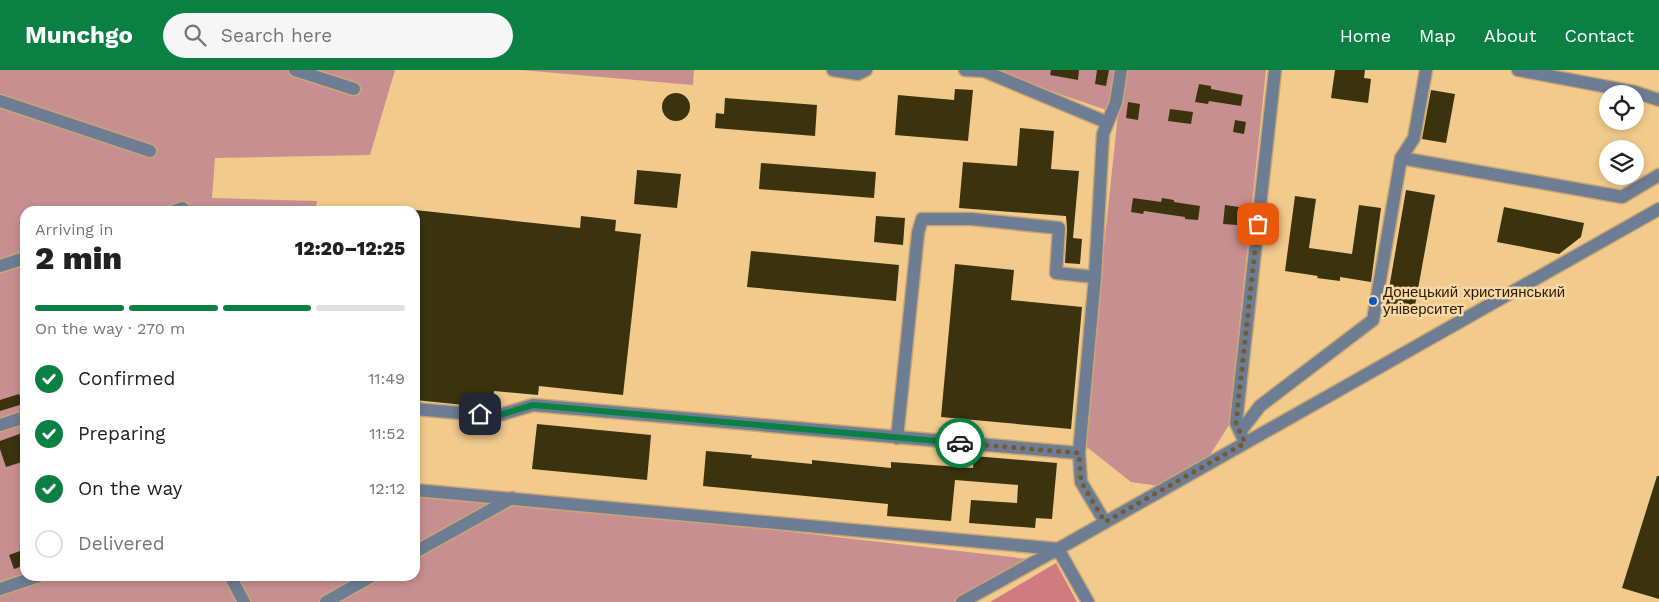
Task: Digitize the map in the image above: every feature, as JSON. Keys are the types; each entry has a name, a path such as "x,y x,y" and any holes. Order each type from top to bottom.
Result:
{"street":[{"path":"295,70 354,89"},
{"path":"833,70 858,74 866,70"},
{"path":"965,70 984,72 1106,122"},
{"path":"1105,522 1081,482 1079,453 1095,277 1102,134 1116,102 1121,70"},
{"path":"1243,437 1236,423 1275,70"},
{"path":"1243,437 1260,406 1373,320 1401,158 1414,138 1426,70"},
{"path":"1518,70 1635,92 1659,100"},
{"path":"0,101 150,151"},
{"path":"1401,158 1622,197 1659,175"},
{"path":"962,602 1105,522 1243,437 1659,209"},
{"path":"898,438 918,233 922,218 971,218 1059,228 1056,273 1095,277"},
{"path":"0,266 20,260"},
{"path":"420,409 496,416 533,405 1079,453"},
{"path":"0,425 20,419"},
{"path":"420,490 1058,549"},
{"path":"420,549 512,498"},
{"path":"1058,549 1088,602"},
{"path":"0,589 24,581"},
{"path":"233,581 244,602"},
{"path":"326,602 363,581"}],"shaded area":[{"path":"0,70 395,70 370,155 215,158 212,198 317,201 316,206 20,206 20,581 420,581 420,490 1028,559 954,602 0,602"},
{"path":"521,70 694,70 693,85"},
{"path":"989,70 1266,70 1229,425 1208,458 1159,486 1131,482 1083,444 1118,114"},
{"path":"1056,563 1077,602 990,602"}],"building":[{"path":"1051,70 1079,70 1078,80 1050,75"},
{"path":"1097,70 1109,70 1106,86 1095,84"},
{"path":"1335,70 1365,70 1364,78 1371,79 1368,103 1331,98"},
{"path":"1199,84 1211,86 1211,89 1243,95 1241,106 1209,101 1208,104 1195,102"},
{"path":"955,89 973,90 968,141 895,135 898,95 954,100"},
{"path":"1431,90 1455,94 1446,143 1422,139"},
{"path":"676,93 686,97 690,107 686,117 676,121 666,117 662,107 666,97"},
{"path":"725,98 817,105 815,136 715,128 716,113 724,114"},
{"path":"1128,102 1140,104 1138,120 1126,118"},
{"path":"1170,109 1193,112 1191,124 1168,121"},
{"path":"1235,120 1246,122 1244,134 1233,132"},
{"path":"1020,128 1054,131 1051,169 1079,171 1073,238 1082,239 1080,264 1065,263 1066,216 959,208 963,162 1017,166"},
{"path":"761,163 876,172 874,198 759,189"},
{"path":"637,170 681,174 677,208 634,204"},
{"path":"1406,190 1435,195 1414,311 1386,306"},
{"path":"1295,196 1316,199 1309,248 1352,254 1359,205 1381,208 1371,282 1340,277 1340,281 1285,271"},
{"path":"1133,198 1161,202 1162,198 1200,206 1198,220 1144,211 1143,214 1131,212"},
{"path":"1225,205 1239,207 1237,225 1223,224"},
{"path":"1504,207 1584,223 1581,237 1559,254 1497,242"},
{"path":"420,211 580,228 581,216 616,220 615,231 641,234 623,395 539,386 538,395 494,391 493,408 420,401"},
{"path":"876,216 905,218 903,245 874,242"},
{"path":"751,251 899,265 896,301 747,287"},
{"path":"955,264 1014,270 1011,300 1082,307 1071,429 941,417"},
{"path":"19,394 20,405 0,411 0,400"},
{"path":"537,424 651,435 647,480 532,469"},
{"path":"20,434 20,463 6,467 0,449 0,441"},
{"path":"706,451 752,455 751,458 812,464 812,460 891,468 891,462 973,468 974,456 1057,463 1052,519 1036,518 1035,528 969,523 971,500 1017,503 1018,485 955,480 951,521 887,516 888,504 703,486"},
{"path":"1657,476 1659,476 1659,599 1622,588"},
{"path":"20,551 20,567 14,569 9,555"}],"way so far":[{"path":"960,443 1079,453 1081,482 1105,522 1245,443 1236,423 1258,224"}],"place":[{"name":"Донецький християнський університет","path":"1373,301"}],"route":[{"path":"480,414 496,416 533,405 960,443"}]}
